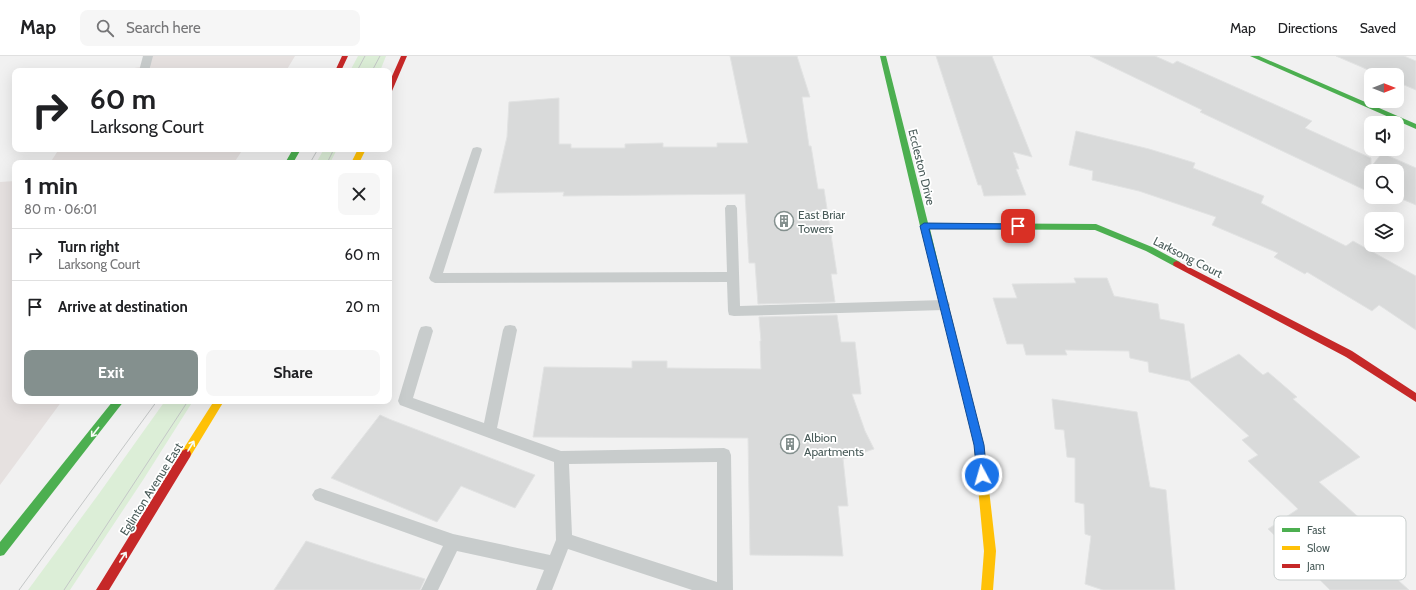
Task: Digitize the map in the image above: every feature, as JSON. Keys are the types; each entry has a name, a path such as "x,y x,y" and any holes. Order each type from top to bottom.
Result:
{"street":[{"path":"339,68 345,56"},
{"path":"392,84 404,56"},
{"name":"Eccleston Drive","path":"883,56 979,445 990,551 987,590"},
{"path":"1253,56 1416,127"},
{"name":"Larksong Court","path":"924,226 1096,227 1149,249 1349,354 1416,398"},
{"path":"2,546 117,404"},
{"name":"Eglinton Avenue East","path":"102,590 217,404"}],"lane":[{"path":"145,68 148,56"},
{"path":"477,150 435,278 734,277"},
{"path":"731,208 734,311 944,305"},
{"path":"489,432 510,330"},
{"path":"426,331 404,401 562,458 724,455 726,590"},
{"path":"544,590 564,540 562,458"},
{"path":"320,495 453,542 554,564"},
{"path":"564,540 688,586 717,590"},
{"path":"429,590 453,542"}],"shaded area":[{"path":"145,56 295,56 288,68 134,68 142,67"},
{"path":"57,152 241,152 236,160 52,160"},
{"path":"12,181 12,404 60,404 0,485 0,182"}],"green space":[{"path":"358,56 386,56 381,68 352,68"},
{"path":"322,152 336,152 332,160 318,160"},
{"path":"163,404 191,404 70,590 28,590"}],"building":[{"name":"East Briar Towers","path":"730,56 797,56 810,97 802,97 809,146 811,146 818,189 824,189 837,274 831,274 835,302 758,304 755,263 749,263 745,194 563,196 564,192 494,193 507,137 509,102 559,98 559,144 571,144 571,148 625,148 625,144 663,143 663,147 717,147 717,143 748,143"},
{"path":"936,56 992,56 1032,157 1013,152 1019,169 1016,169 1026,195 984,196 981,185 978,185"},
{"path":"1090,56 1155,56 1173,64 1177,61 1312,121 1305,128 1371,158 1371,164 1364,164 1364,190 1200,112 1202,110"},
{"path":"1336,56 1404,56 1416,61 1416,90 1404,85 1404,68 1364,68"},
{"path":"1076,131 1149,149 1195,163 1193,168 1264,196 1261,203 1346,246 1353,241 1364,247 1364,252 1373,252 1416,276 1416,330 1379,305 1372,311 1307,272 1305,274 1274,257 1278,253 1212,225 1216,217 1139,191 1092,180 1093,171 1069,165"},
{"path":"1380,156 1389,156 1416,168 1416,205 1404,200 1404,164 1373,164"},
{"path":"1074,278 1107,278 1114,296 1158,304 1160,319 1184,324 1191,379 1239,354 1263,375 1268,372 1297,397 1293,399 1360,457 1319,482 1357,516 1288,516 1298,509 1248,461 1258,455 1242,440 1249,436 1189,381 1149,372 1148,362 1130,358 1129,351 1065,350 1067,355 1026,355 1023,344 1007,344 993,298 1017,298 1012,284 1076,283"},
{"name":"Albion Apartments","path":"837,315 841,342 855,342 861,394 852,394 865,431 874,449 843,459 848,506 838,506 843,556 750,555 748,438 533,437 544,367 632,368 632,361 667,361 667,368 761,369 759,317"},
{"path":"1052,399 1137,412 1150,487 1166,490 1175,590 1103,590 1085,584 1091,536 1085,534 1084,504 1075,502 1075,458 1067,457 1064,430 1055,429"},
{"path":"380,415 535,475 515,508 461,486 437,522 331,478"},
{"path":"1274,525 1274,535 1268,529"},
{"path":"306,541 425,579 420,590 274,590"},
{"path":"1320,580 1398,580 1409,590 1330,590"}],"tram line":[{"path":"359,68 365,56"},
{"path":"374,68 380,56"},
{"path":"312,160 316,152"},
{"path":"328,160 332,152"},
{"path":"19,590 155,404"},
{"path":"64,590 186,404"}],"traffic: fast":[{"path":"883,56 943,299"},
{"path":"1253,56 1416,127"},
{"path":"291,160 295,152"},
{"path":"924,226 1096,227 1149,249 1177,264"},
{"path":"0,551 117,404"}],"traffic: slow":[{"path":"356,160 360,152"},
{"path":"943,299 979,445 990,551 987,590"},
{"path":"186,454 217,404"}],"traffic: jam":[{"path":"339,68 345,56"},
{"path":"392,84 404,56"},
{"path":"1177,264 1349,354 1416,398"},
{"path":"102,590 186,454"}],"place":[{"name":"East Briar Towers","path":"784,221"},
{"name":"Albion Apartments","path":"790,444"}],"route":[{"path":"982,475 979,445 924,226 1018,226"}]}
